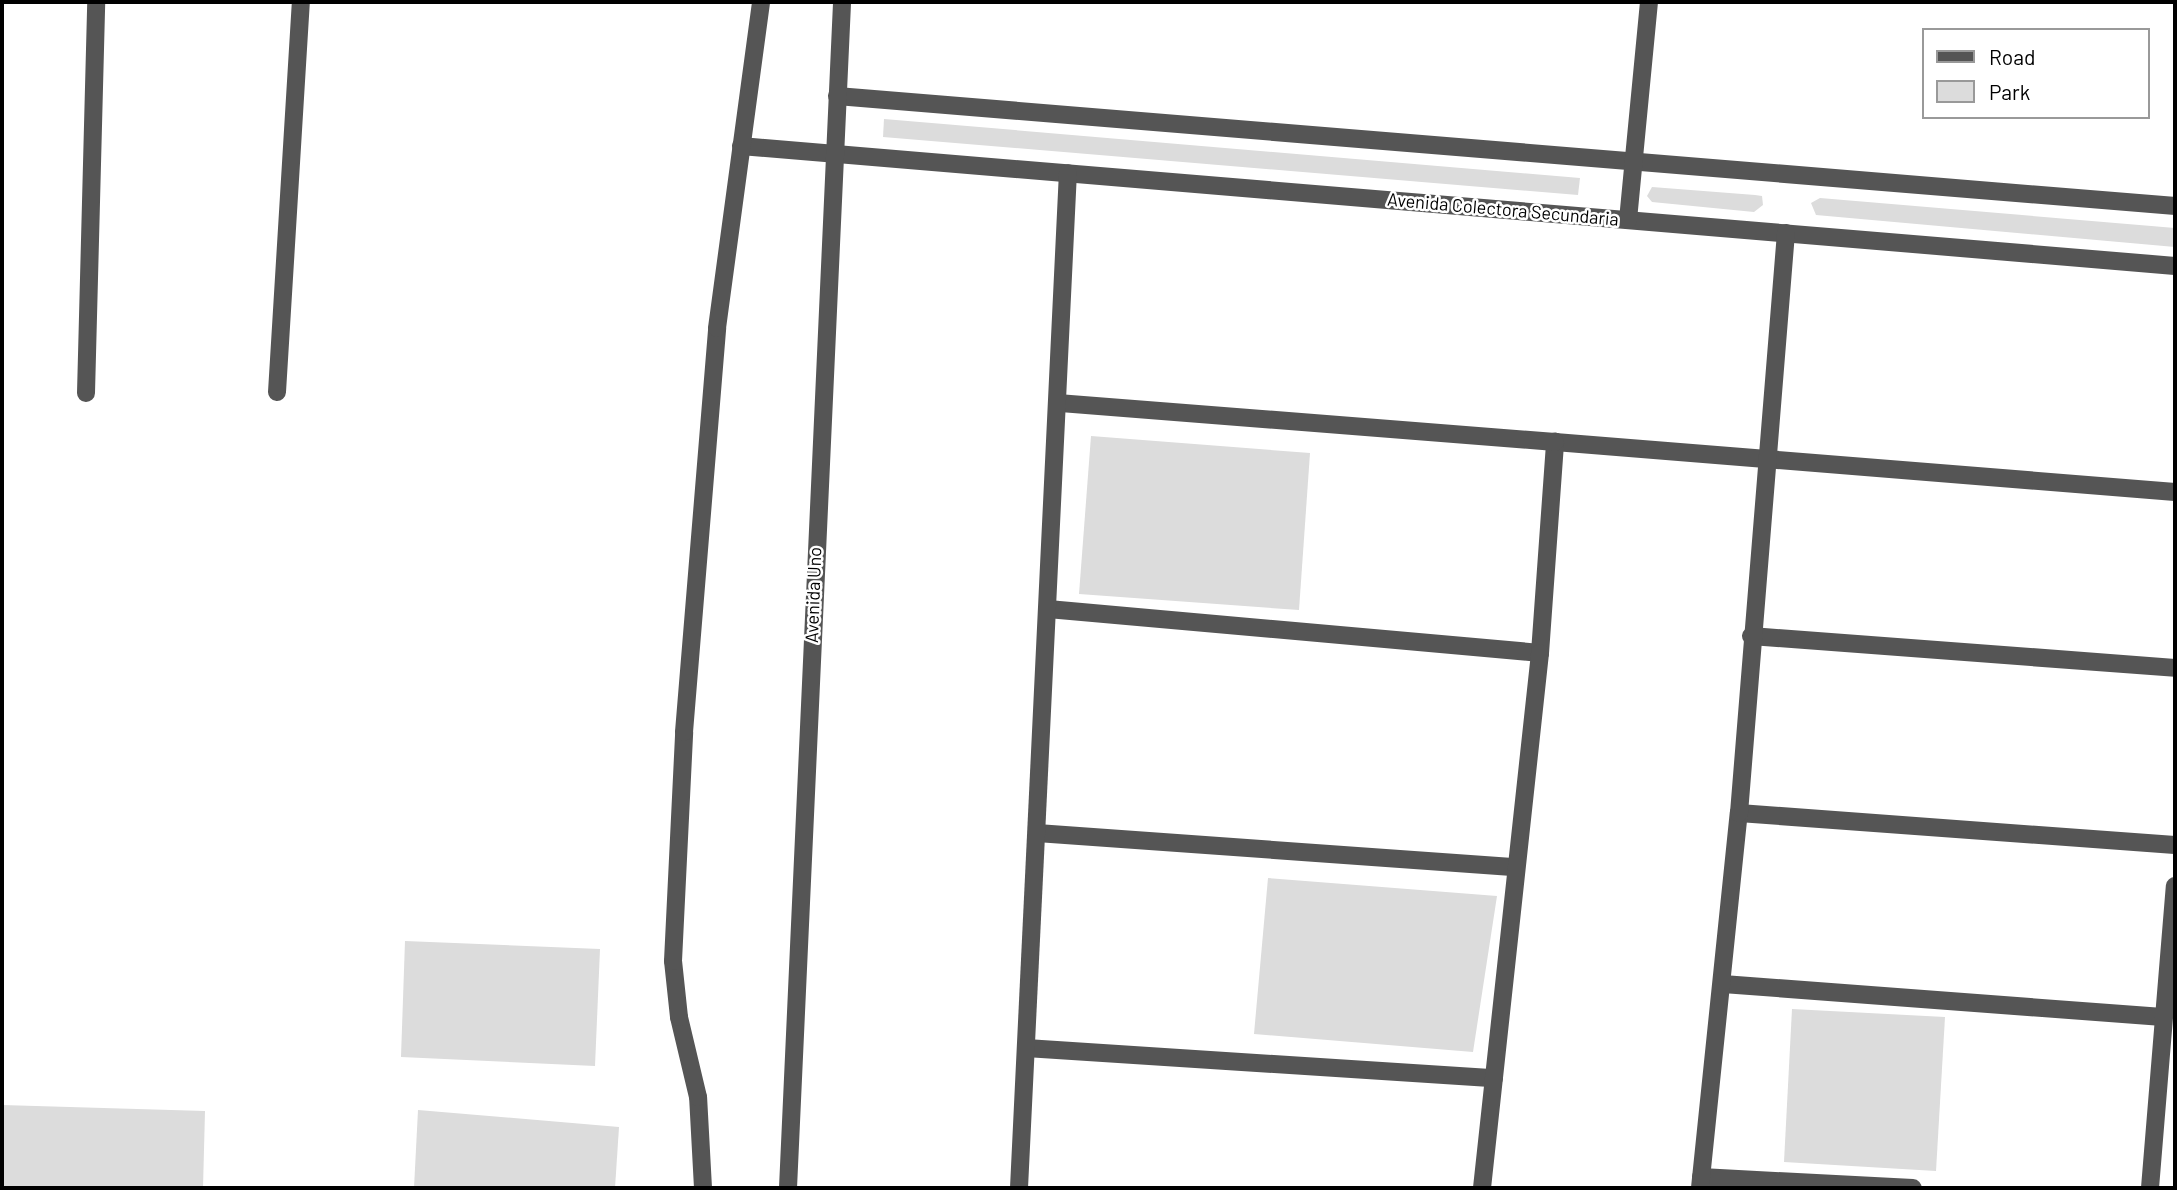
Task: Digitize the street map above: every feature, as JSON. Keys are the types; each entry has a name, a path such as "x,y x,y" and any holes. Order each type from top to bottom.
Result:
{"street":[{"path":"86,393 96,2"},
{"path":"277,392 301,2"},
{"path":"702,1188 698,1097 679,1017 673,961 684,732 715,342 761,2"},
{"name":"Avenida Uno","path":"788,1188 832,153 842,2"},
{"path":"1628,220 1649,2"},
{"path":"837,96 2175,206"},
{"name":"Avenida Colectora Secundaria","path":"741,146 2175,265"},
{"path":"1019,1188 1068,173"},
{"path":"1786,233 1751,636 1739,813 1700,1183 1913,1188"},
{"path":"1058,403 1768,456 2175,492"},
{"path":"1482,1188 1540,653 1555,442"},
{"path":"1048,609 1540,653"},
{"path":"1751,636 2175,668"},
{"path":"1739,813 2175,845"},
{"path":"1037,833 1516,867"},
{"path":"2150,1188 2175,886"},
{"path":"1723,984 2163,1017"},
{"path":"1026,1048 1494,1078"}],"green space":[{"path":"884,119 1580,178 1578,195 883,137"},
{"path":"1652,187 1762,196 1763,205 1754,212 1652,202 1647,196"},
{"path":"1820,198 2175,228 2175,247 1816,215 1811,203"},
{"path":"1091,436 1310,453 1299,610 1079,594"},
{"path":"1268,878 1497,896 1473,1052 1254,1034"},
{"path":"405,941 600,949 595,1066 401,1057"},
{"path":"1792,1009 1945,1017 1936,1171 1784,1162"},
{"path":"2,1105 205,1111 203,1188 2,1188"},
{"path":"418,1110 619,1127 615,1188 414,1188"}]}
